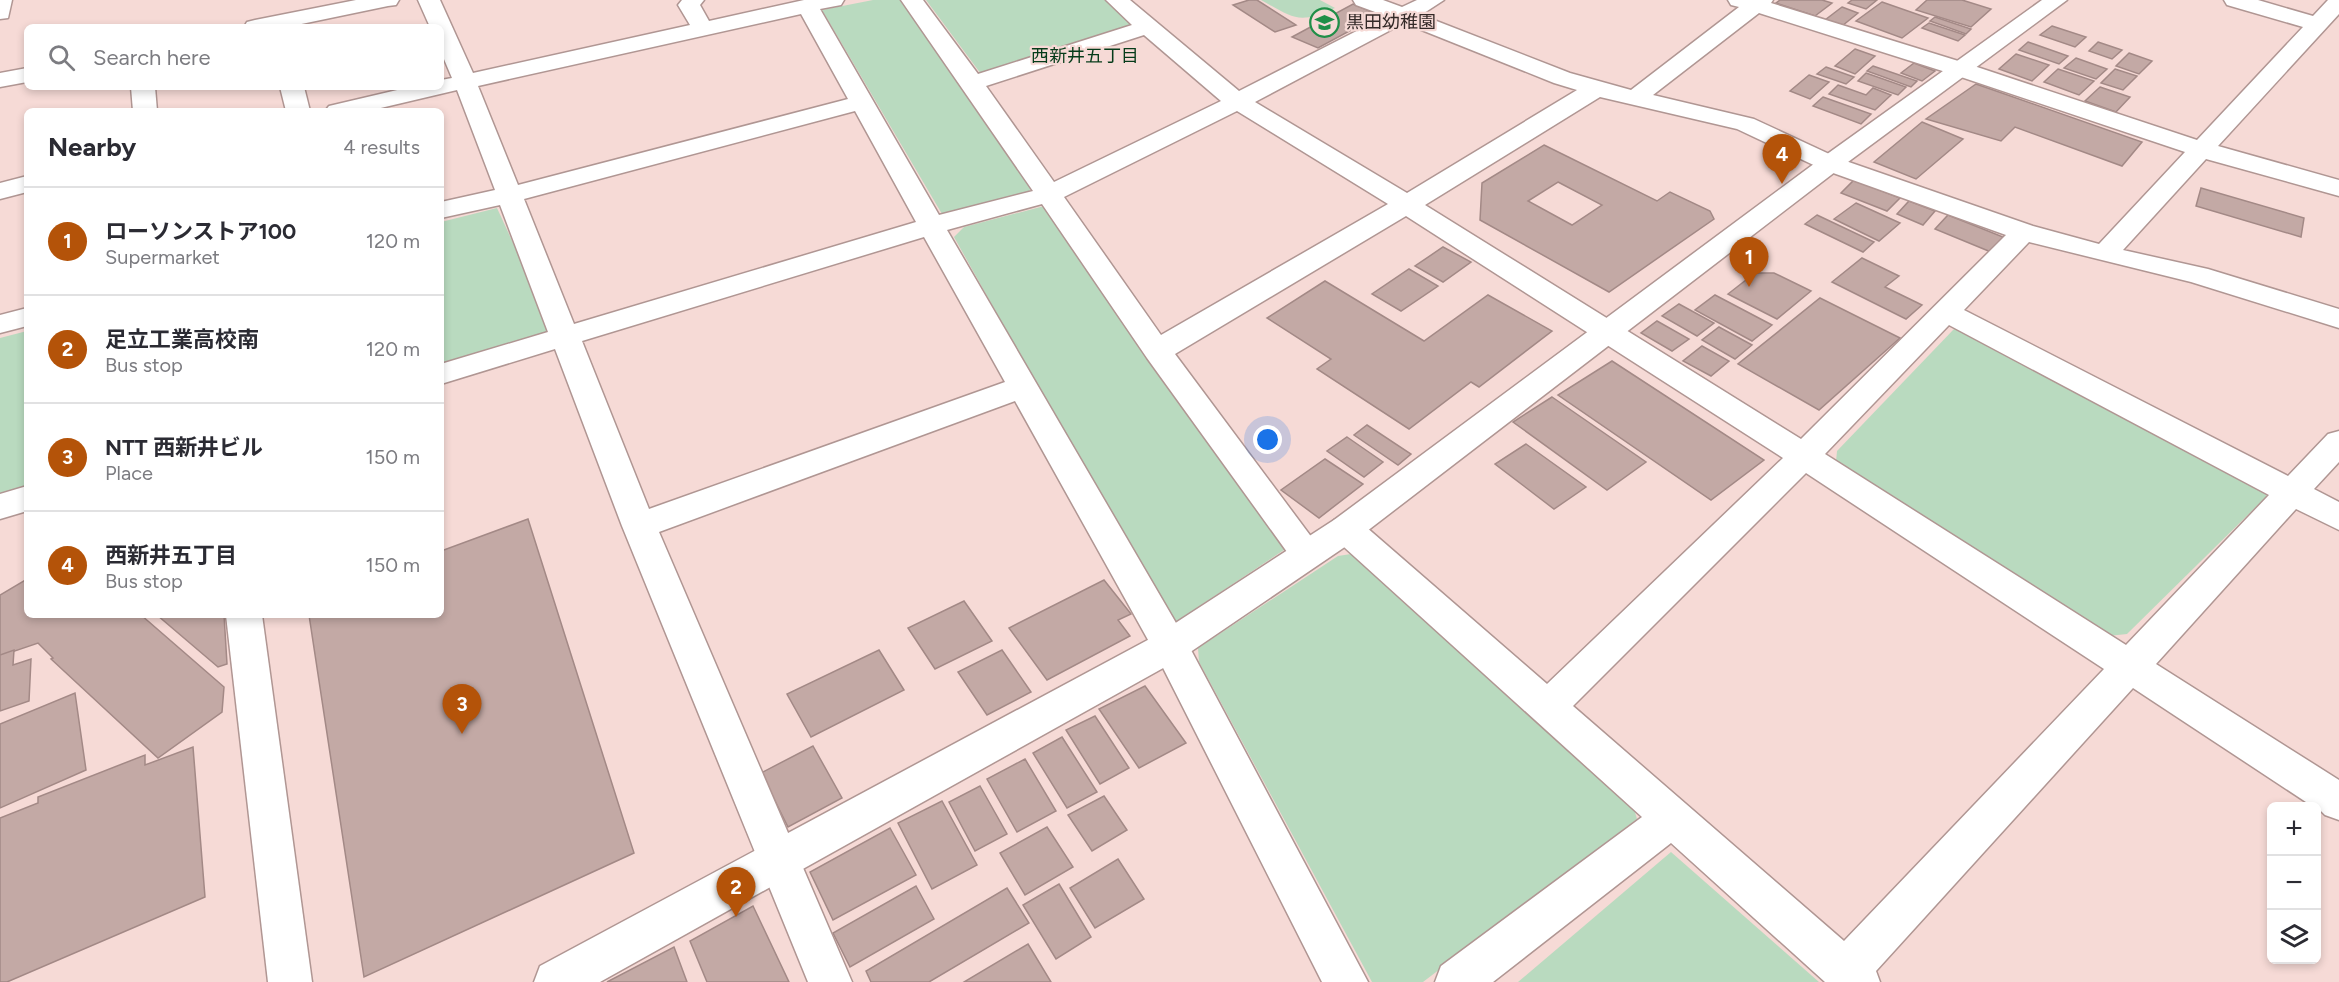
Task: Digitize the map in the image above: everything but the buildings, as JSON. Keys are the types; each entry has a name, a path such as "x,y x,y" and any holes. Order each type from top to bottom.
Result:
{"street":[{"path":"0,13 1,0"},
{"path":"281,24 388,0"},
{"path":"429,0 435,24"},
{"path":"693,0 689,5 704,29"},
{"path":"912,0 973,83 1157,351 1307,554"},
{"path":"1117,0 1237,101 1407,205 1804,456 2339,802"},
{"path":"1364,0 1519,63 1596,89 1745,124 1831,164 2024,232 2108,255 2198,275 2339,319"},
{"path":"444,373 934,225 1050,194 1433,0"},
{"path":"556,982 1170,646 1346,529 1831,164 2056,0"},
{"path":"2235,0 2318,32"},
{"path":"2108,255 2111,246 2199,149 2318,32 2339,1"},
{"path":"1635,98 1752,2 2199,149 2339,188"},
{"path":"449,85 820,3 862,102 934,225 1170,646 1346,982"},
{"path":"973,83 1147,27"},
{"path":"444,64 449,85 510,195 639,526 831,982"},
{"path":"0,80 24,76"},
{"path":"1157,351 1407,205 1596,89"},
{"path":"143,90 145,108"},
{"path":"293,90 297,108"},
{"path":"350,108 427,90"},
{"path":"444,209 510,195 862,102"},
{"path":"0,191 24,185"},
{"path":"1549,706 1804,456 2024,232"},
{"path":"1946,312 2339,517"},
{"path":"0,324 24,318"},
{"path":"639,526 1023,387"},
{"path":"1346,529 1852,976 2131,666 2339,442"},
{"path":"0,507 24,499"},
{"path":"244,618 290,982"},
{"path":"1457,982 1672,818"}],"green space":[{"path":"873,0 904,0 1032,187 1026,195 955,215 942,214 822,10"},
{"path":"926,0 1108,0 1132,21 1129,27 981,74"},
{"path":"1261,0 1320,0 1335,8 1304,18 1289,15"},
{"path":"1048,205 1287,548 1171,625 954,237 964,227"},
{"path":"497,208 553,330 444,363 444,221"},
{"path":"1954,329 1969,330 2257,481 2267,496 2127,634 2108,636 1836,462 1837,451"},
{"path":"24,332 24,489 0,496 0,338"},
{"path":"1351,554 1632,802 1637,819 1423,982 1372,982 1199,662 1198,648 1338,556"},
{"path":"1671,852 1819,982 1518,982"}],"place":[{"name":"黒田幼稚園","path":"1325,22"},
{"name":"西新井五丁目","path":"1782,184"},
{"name":"ローソンストア100","path":"1749,287"},
{"name":"NTT 西新井ビル","path":"462,734"},
{"name":"足立工業高校南","path":"736,917"}],"district":[{"name":"西新井五丁目","path":"1085,56"}]}
